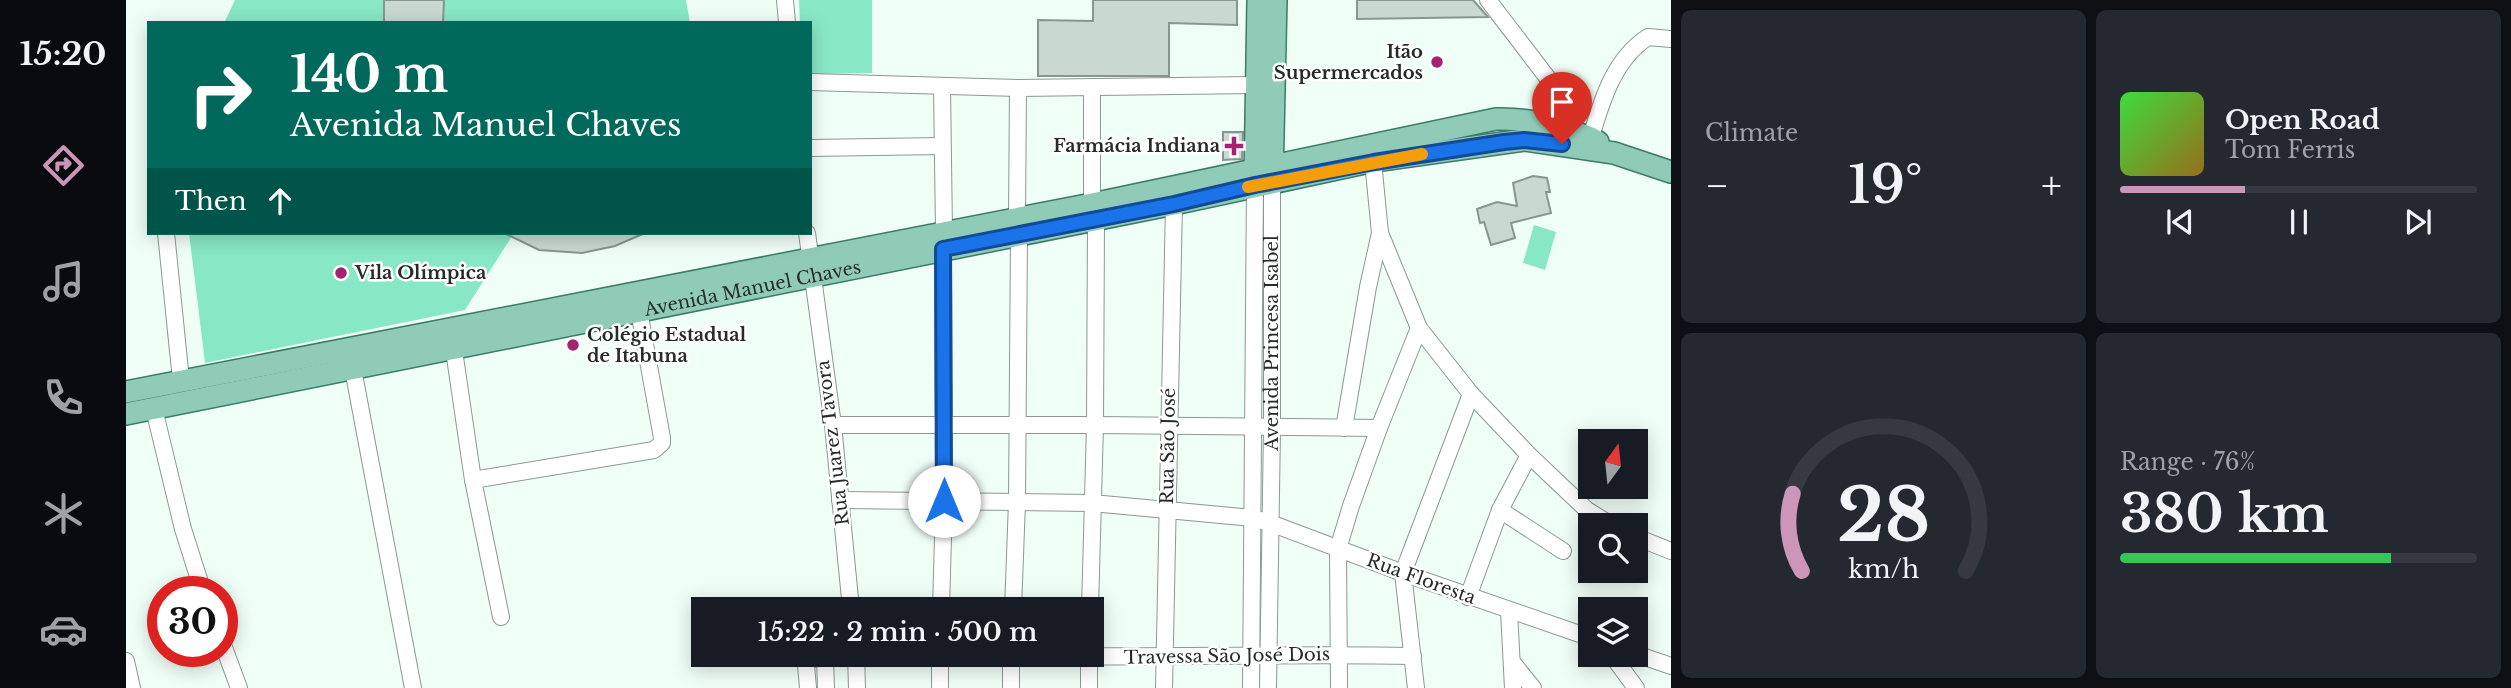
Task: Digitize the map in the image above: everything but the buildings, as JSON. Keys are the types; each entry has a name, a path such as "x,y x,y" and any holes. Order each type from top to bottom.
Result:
{"main road":[{"name":"Avenida Princesa Isabel","path":"1258,0 1255,85 1263,175"},
{"name":"Avenida Princesa Isabel","path":"1263,175 1276,0"},
{"path":"1263,175 1372,153 1496,119 1516,118 1540,121 1582,141 1671,172"},
{"name":"Avenida Manuel Chaves","path":"1094,211 1174,204 1263,175"},
{"name":"Avenida Manuel Chaves","path":"126,414 353,369 452,338 1263,175"},
{"name":"Avenida Manuel Chaves","path":"126,392 181,380 639,311 811,267"}],"street":[{"path":"785,0 787,21"},
{"path":"1489,0 1553,85 1582,141"},
{"path":"1582,141 1611,78 1624,58 1648,37 1671,39"},
{"path":"812,82 1018,88 1255,85"},
{"path":"941,597 944,501 942,86"},
{"path":"1090,597 1095,425 1092,87"},
{"path":"1013,597 1018,426 1018,88"},
{"path":"812,148 942,146"},
{"path":"1372,153 1380,233 1419,328 1471,394 1592,513"},
{"name":"Avenida Princesa Isabel","path":"1251,688 1254,427 1263,175"},
{"name":"Avenida Princesa Isabel","path":"1263,175 1272,428 1268,688"},
{"name":"Rua São José","path":"1164,688 1174,204"},
{"path":"1344,428 1380,233"},
{"path":"166,235 181,380"},
{"name":"Rua Juarez Tavora","path":"807,235 833,425 850,597"},
{"path":"473,480 659,447 662,438 639,311"},
{"path":"1339,688 1338,549 1379,428 1419,328"},
{"path":"452,338 473,480 501,617"},
{"path":"353,369 413,688"},
{"path":"1416,688 1403,573 1471,394"},
{"path":"154,409 183,529 199,576"},
{"path":"833,425 1379,428"},
{"path":"1468,597 1500,510 1529,454"},
{"name":"Rua Floresta","path":"840,500 1092,503 1167,508 1253,519 1578,634"},
{"path":"1500,510 1563,551"},
{"path":"1648,542 1671,551"},
{"path":"1509,611 1513,688"},
{"name":"Travessa São José Dois","path":"1104,656 1413,656"},
{"path":"1648,658 1671,666"},
{"path":"126,661 132,688"},
{"path":"1512,662 1532,688"},
{"path":"231,667 239,688"},
{"path":"806,667 808,688"},
{"path":"825,667 826,688"},
{"path":"856,667 857,688"},
{"path":"940,667 940,688"},
{"path":"1011,667 1012,688"},
{"path":"1089,667 1089,688"},
{"path":"1621,667 1636,688"}],"green space":[{"path":"235,0 384,0 384,21 225,21"},
{"path":"444,0 686,0 690,21 443,21"},
{"path":"799,0 872,0 872,73 812,74 812,21 800,21"},
{"path":"1534,225 1556,232 1545,270 1523,263"},
{"name":"Vila Olímpica","path":"189,235 512,236 465,310 205,363"}],"slow traffic":[{"path":"1248,187 1422,154"}],"place":[{"name":"Itão Supermercados","path":"1437,62"},
{"name":"Farmácia Indiana","path":"1234,146"},
{"name":"Vila Olímpica","path":"341,273"},
{"name":"Colégio Estadual de Itabuna","path":"573,345"}],"route":[{"path":"944,501 943,249 1374,162 1524,140 1562,144"}]}
